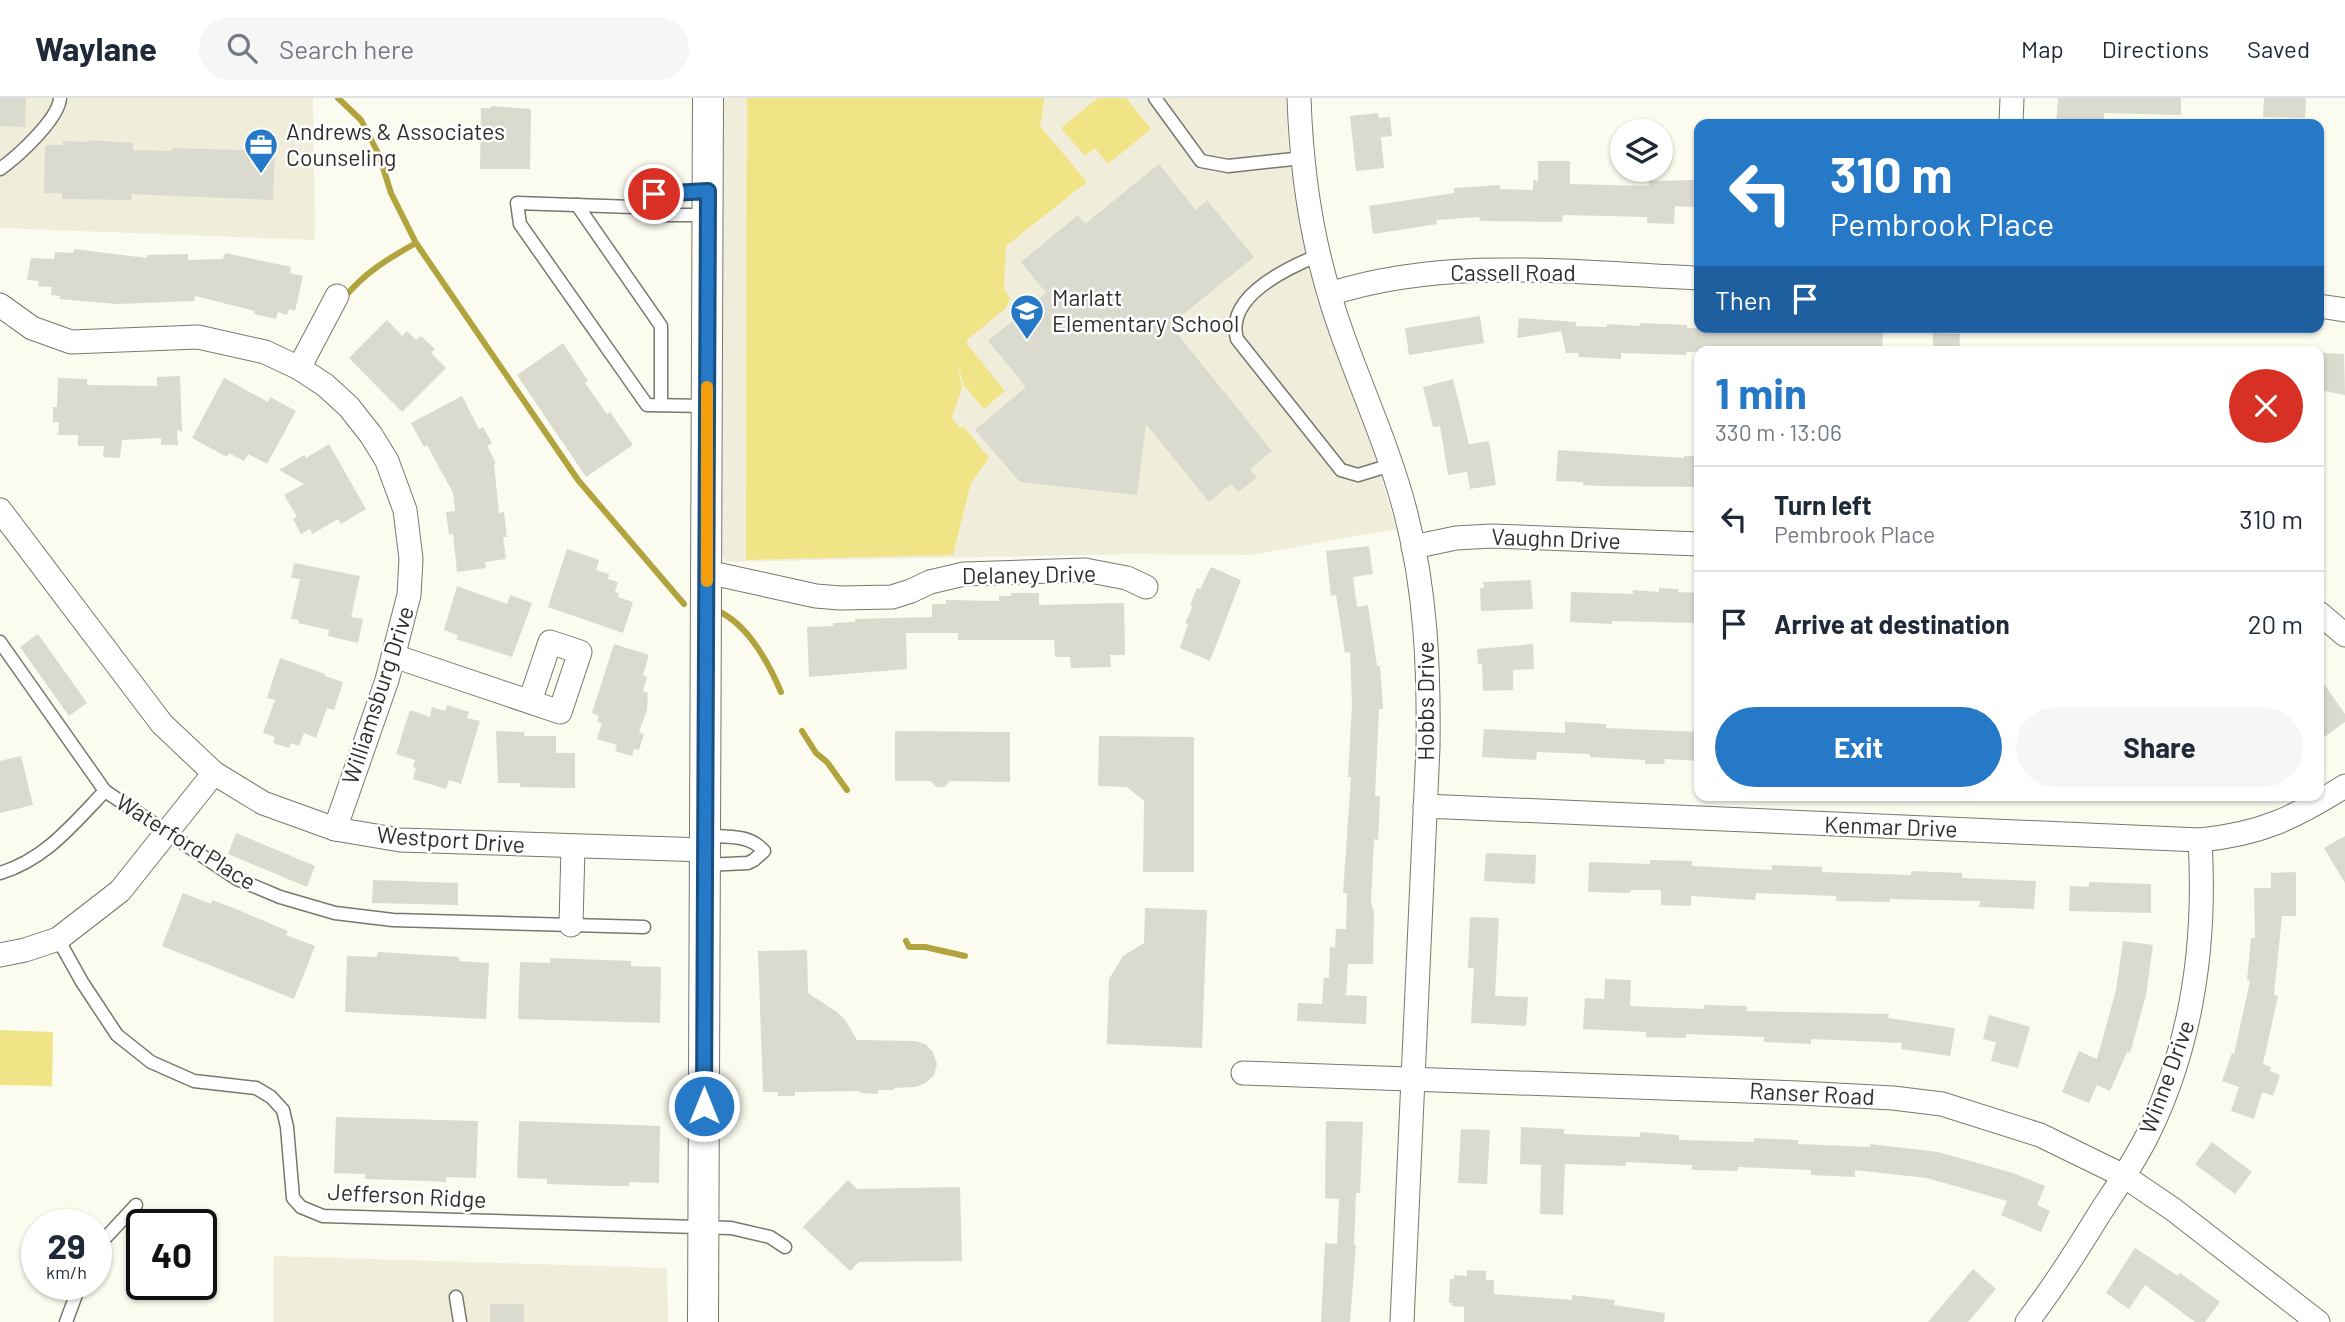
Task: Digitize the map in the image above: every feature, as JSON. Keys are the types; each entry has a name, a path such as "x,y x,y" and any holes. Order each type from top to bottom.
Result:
{"street":[{"path":"703,1322 708,98"},
{"name":"Hobbs Drive","path":"1299,98 1303,158 1319,255 1349,352 1379,427 1406,513 1422,596 1427,653 1425,806 1402,1322"},
{"path":"2011,119 2012,98"},
{"name":"Cassell Road","path":"1330,294 1388,279 1457,272 1529,271 1694,278"},
{"path":"299,368 337,296"},
{"name":"Williamsburg Drive","path":"0,305 32,328 71,342 198,337 265,352 299,368 325,386 349,407 371,435 387,461 405,510 411,559 410,595 394,656 335,829"},
{"path":"2324,307 2345,310"},
{"name":"Westport Drive","path":"0,510 162,724 214,773 263,803 335,829 400,840 705,850"},
{"name":"Vaughn Drive","path":"1413,547 1456,538 1492,536 1694,544"},
{"name":"Delaney Drive","path":"707,572 816,596 840,598 892,597 930,582 978,573 1085,570 1127,578 1146,587"},
{"path":"2324,617 2345,635"},
{"path":"394,656 530,701"},
{"path":"0,954 24,950 58,939 120,891 214,773"},
{"name":"Kenmar Drive","path":"2324,799 2345,786"},
{"name":"Kenmar Drive","path":"1425,806 2200,840 2264,829 2320,801"},
{"name":"Winne Drive","path":"2027,1322 2124,1176 2150,1132 2159,1110 2187,1029 2197,977 2203,891 2200,840"},
{"path":"571,925 573,847"},
{"name":"Ranser Road","path":"1243,1073 1812,1094 1916,1100 1964,1110 2040,1135 2124,1176 2174,1210 2318,1322"}],"lane":[{"path":"0,169 36,136 60,105 60,98"},
{"path":"1155,98 1201,161 1228,166 1303,158"},
{"path":"633,207 654,194 708,203"},
{"path":"707,406 647,405 520,224 517,203 633,207 656,215 708,203"},
{"path":"577,205 661,326 661,405"},
{"path":"1319,255 1286,268 1243,303 1236,316 1237,340 1341,470 1358,475 1391,465"},
{"name":"Waterford Place","path":"0,642 105,790 237,879 280,897 335,914 393,920 644,927"},
{"path":"0,873 16,868 48,849 105,790"},
{"name":"Jefferson Ridge","path":"58,939 117,1035 151,1062 194,1081 256,1088 277,1103 287,1127 293,1198 301,1207 323,1216 703,1227 754,1232 770,1237 785,1247"},
{"path":"112,1231 136,1205"},
{"path":"456,1297 460,1322"},
{"path":"66,1322 74,1300"}],"shaded area":[{"path":"0,98 313,98 315,240 0,228"},
{"name":"Marlatt Elementary School","path":"723,98 1286,98 1296,205 1316,295 1373,447 1396,529 1251,555 1134,554 727,562 722,556 721,544"},
{"path":"747,98 1044,98 1039,125 1087,182 1006,246 1004,289 1010,298 1006,308 967,340 967,344 1005,391 984,409 964,386 957,360 962,387 952,418 960,428 963,426 989,458 971,483 953,555 746,560"},
{"path":"1098,98 1126,98 1151,129 1108,164 1095,148 1085,156 1061,128"},
{"path":"0,1030 53,1032 52,1086 0,1085"},
{"path":"274,1256 667,1268 668,1322 274,1322"}],"building":[{"path":"0,98 26,98 25,127 0,126"},
{"path":"2058,98 2181,98 2181,115 2104,113 2104,119 2056,119"},
{"path":"2264,98 2306,98 2305,118 2263,117"},
{"path":"491,106 531,109 530,169 480,169 481,108"},
{"path":"1378,113 1379,118 1390,117 1392,136 1381,137 1384,168 1356,171 1350,116"},
{"path":"89,140 133,143 133,150 172,151 172,148 275,151 273,200 131,194 132,200 62,199 62,193 44,193 45,145"},
{"path":"1538,161 1570,161 1570,184 1649,186 1649,182 1694,180 1694,207 1675,206 1674,224 1647,223 1647,217 1563,215 1562,222 1480,221 1479,217 1436,220 1437,224 1373,234 1369,206 1454,193 1454,188 1500,185 1500,189 1533,190 1533,180 1538,181"},
{"name":"Marlatt Elementary School","path":"1159,164 1196,210 1207,200 1254,257 1170,325 1272,451 1250,469 1257,478 1238,492 1231,484 1209,502 1146,424 1137,495 1020,482 975,430 1026,387 988,341 1046,293 1021,262 1078,215 1085,224"},
{"path":"74,249 147,258 147,255 188,254 188,260 223,259 225,253 291,267 290,273 303,276 295,311 289,309 287,315 278,312 276,319 195,296 194,301 117,304 59,299 60,296 51,295 52,287 38,286 39,281 27,280 31,258 54,259 55,252 73,253"},
{"path":"1480,316 1484,343 1409,355 1405,328"},
{"path":"1519,318 1576,322 1576,326 1640,326 1640,323 1687,325 1687,328 1694,328 1694,333 1883,333 1882,346 1694,346 1694,352 1686,352 1686,355 1621,353 1621,359 1578,357 1579,353 1566,353 1561,331 1517,338"},
{"path":"387,320 402,336 407,331 416,340 421,336 435,349 431,353 446,368 402,412 349,358"},
{"path":"1933,333 1960,334 1959,346 1933,346"},
{"path":"563,343 588,381 585,383 633,445 586,477 517,375"},
{"path":"2324,353 2344,354 2345,395 2324,391"},
{"path":"180,376 182,432 177,430 178,445 161,445 161,438 122,440 120,458 103,457 104,446 78,446 78,435 58,435 59,422 53,422 53,407 57,407 58,378 87,379 87,385 157,386 157,377"},
{"path":"224,378 268,402 270,397 296,411 267,464 248,454 244,461 229,453 227,457 192,438"},
{"path":"1453,379 1469,444 1489,441 1496,485 1470,489 1467,472 1448,475 1440,426 1433,427 1423,387"},
{"path":"462,396 479,429 483,427 492,443 487,446 496,463 499,513 504,512 507,537 503,537 506,559 485,562 486,568 457,572 453,534 449,535 446,512 455,511 453,493 427,445 424,447 411,423"},
{"path":"329,444 366,509 341,524 338,519 312,534 310,529 301,534 293,519 297,517 284,495 304,484 279,470"},
{"path":"1558,450 1684,458 1694,456 1694,487 1602,486 1556,481"},
{"path":"1369,546 1373,574 1353,577 1357,607 1368,605 1377,666 1380,666 1383,709 1379,709 1375,796 1380,796 1378,840 1374,839 1371,902 1374,912 1373,964 1348,964 1346,995 1367,996 1366,1024 1297,1021 1298,1003 1322,1004 1324,978 1329,978 1330,947 1335,948 1336,929 1346,929 1347,893 1343,893 1351,777 1348,777 1352,705 1350,652 1345,653 1336,595 1331,596 1326,551"},
{"path":"567,549 599,560 596,570 609,574 608,579 618,582 615,592 619,593 618,597 633,602 623,633 548,607"},
{"path":"294,563 360,576 351,617 363,619 358,643 328,636 329,630 291,619 300,579 291,578"},
{"path":"1211,567 1241,580 1210,661 1180,648 1188,624 1185,623 1193,606 1190,605"},
{"path":"1531,580 1533,609 1481,611 1480,588 1484,588 1483,582"},
{"path":"457,586 507,604 510,595 532,603 512,657 456,639 458,635 444,630"},
{"path":"1659,588 1694,593 1694,623 1570,622 1571,592 1659,592"},
{"path":"1011,593 1039,593 1039,605 1124,603 1125,655 1110,655 1111,667 1071,668 1070,657 1055,657 1054,640 958,640 958,633 906,633 907,669 809,677 807,627 833,626 833,623 855,622 855,619 932,617 932,604 946,604 946,600 999,601 999,596 1011,596"},
{"path":"38,634 87,703 69,716 20,647"},
{"path":"614,644 649,655 643,675 647,677 643,691 648,693 647,710 639,732 644,734 639,750 634,749 632,756 615,751 617,745 597,739 602,723 597,722 599,716 592,713"},
{"path":"1533,644 1534,669 1513,670 1513,690 1483,691 1482,664 1478,664 1477,649"},
{"path":"280,658 343,682 334,710 327,708 316,738 304,733 299,746 291,743 289,748 273,743 275,737 263,733 275,700 267,698"},
{"path":"2324,684 2345,714 2345,722 2324,737"},
{"path":"447,705 469,712 467,718 480,721 461,784 449,780 446,789 413,779 415,760 396,754 410,710 430,717 432,707 445,711"},
{"path":"1565,722 1606,724 1606,728 1694,732 1694,761 1665,759 1664,764 1645,764 1645,760 1537,752 1536,760 1482,757 1484,729 1565,733"},
{"path":"496,731 525,732 524,736 556,736 556,753 575,753 575,788 520,787 520,783 498,783"},
{"path":"895,731 1010,732 1010,782 950,781 944,787 936,787 931,781 895,781"},
{"path":"1099,736 1194,737 1194,872 1143,872 1144,801 1127,787 1098,786"},
{"path":"21,756 33,805 0,813 0,761"},
{"path":"236,833 315,866 307,887 228,854"},
{"path":"2345,836 2345,883 2324,848"},
{"path":"1486,853 1536,855 1535,884 1484,881"},
{"path":"1650,860 1692,861 1692,866 1772,870 1772,865 1822,867 1822,872 1911,875 1911,871 1962,873 1962,878 2036,881 2034,909 1979,907 1980,901 1836,901 1836,896 1756,893 1755,900 1691,896 1691,906 1661,905 1661,890 1631,890 1630,893 1588,892 1589,862 1650,864"},
{"path":"2296,872 2296,916 2282,916 2274,995 2278,996 2263,1064 2280,1075 2273,1096 2262,1092 2254,1119 2231,1111 2239,1087 2222,1081 2232,1053 2234,1054 2250,981 2247,980 2251,938 2255,938 2254,888 2271,888 2271,873"},
{"path":"373,880 458,883 458,905 372,903"},
{"path":"2089,882 2151,884 2151,913 2069,911 2070,886 2089,887"},
{"path":"183,893 211,904 212,900 231,907 288,931 286,935 315,946 294,999 162,946"},
{"path":"1145,908 1207,910 1202,1048 1107,1044 1109,979 1123,956 1144,943"},
{"path":"1470,917 1499,918 1495,996 1528,997 1526,1026 1471,1023 1474,968 1468,968"},
{"path":"2123,941 2153,945 2146,995 2130,1053 2127,1052 2110,1091 2097,1085 2089,1103 2062,1092 2079,1051 2097,1059 2116,990"},
{"path":"807,950 808,993 837,1012 857,1040 914,1041 925,1044 933,1052 937,1064 934,1075 926,1083 915,1087 878,1090 878,1094 859,1093 860,1091 795,1092 795,1096 778,1096 778,1092 763,1092 758,951"},
{"path":"378,952 459,957 459,961 489,963 486,1019 345,1012 347,956 377,957"},
{"path":"550,958 631,961 631,966 661,967 660,1023 518,1019 520,962 550,963"},
{"path":"1605,979 1631,980 1630,1006 1704,1009 1704,1005 1747,1006 1747,1011 1889,1014 1888,1018 1955,1028 1950,1056 1901,1049 1902,1043 1811,1039 1811,1044 1764,1042 1764,1037 1686,1034 1686,1038 1646,1037 1646,1032 1583,1029 1585,998 1604,999"},
{"path":"1989,1015 2030,1027 2018,1068 1991,1061 1996,1042 1983,1039"},
{"path":"336,1117 478,1121 476,1178 446,1177 446,1182 365,1179 365,1174 334,1173"},
{"path":"519,1121 660,1126 659,1183 629,1182 629,1186 547,1184 547,1179 517,1178"},
{"path":"1326,1121 1363,1122 1360,1193 1356,1193 1356,1245 1350,1322 1321,1322 1325,1243 1337,1244 1339,1199 1325,1198"},
{"path":"1521,1127 1564,1129 1564,1134 1640,1137 1640,1132 1679,1135 1679,1140 1798,1140 1798,1144 1870,1147 1870,1144 1938,1152 2013,1173 2045,1186 2037,1205 2050,1211 2041,1232 2001,1215 2007,1201 1927,1178 1855,1170 1855,1177 1811,1175 1811,1170 1738,1167 1738,1171 1692,1170 1692,1165 1626,1162 1626,1166 1565,1164 1563,1215 1540,1214 1541,1165 1520,1164"},
{"path":"1461,1129 1490,1130 1487,1184 1458,1183"},
{"path":"2212,1142 2252,1172 2235,1194 2195,1164"},
{"path":"848,1180 857,1189 960,1187 962,1261 859,1262 850,1271 803,1227"},
{"path":"2135,1248 2178,1276 2180,1273 2220,1302 2205,1322 2195,1322 2145,1285 2129,1309 2106,1293"},
{"path":"1973,1269 1996,1289 1968,1322 1928,1322"},
{"path":"1467,1270 1486,1271 1486,1280 1494,1280 1494,1294 1572,1300 1572,1295 1615,1300 1614,1305 1665,1313 1664,1322 1464,1322 1464,1307 1452,1306 1452,1303 1449,1303 1450,1279 1454,1279 1454,1275 1467,1276"},
{"path":"490,1304 524,1304 524,1322 490,1322"}],"waterway":[{"path":"338,98 361,120 379,155 391,193 416,243 578,480 684,604"},
{"path":"344,298 368,274 416,243"},
{"path":"722,613 750,637 781,692"},
{"path":"802,731 816,753 827,762 847,790"},
{"path":"906,941 909,947 925,947 965,956"}],"slow traffic":[{"path":"707,387 707,581"}],"place":[{"name":"Andrews & Associates Counseling","path":"261,175"},
{"name":"Marlatt Elementary School","path":"1027,341"}],"route":[{"path":"654,194 708,191 704,1106"}]}
